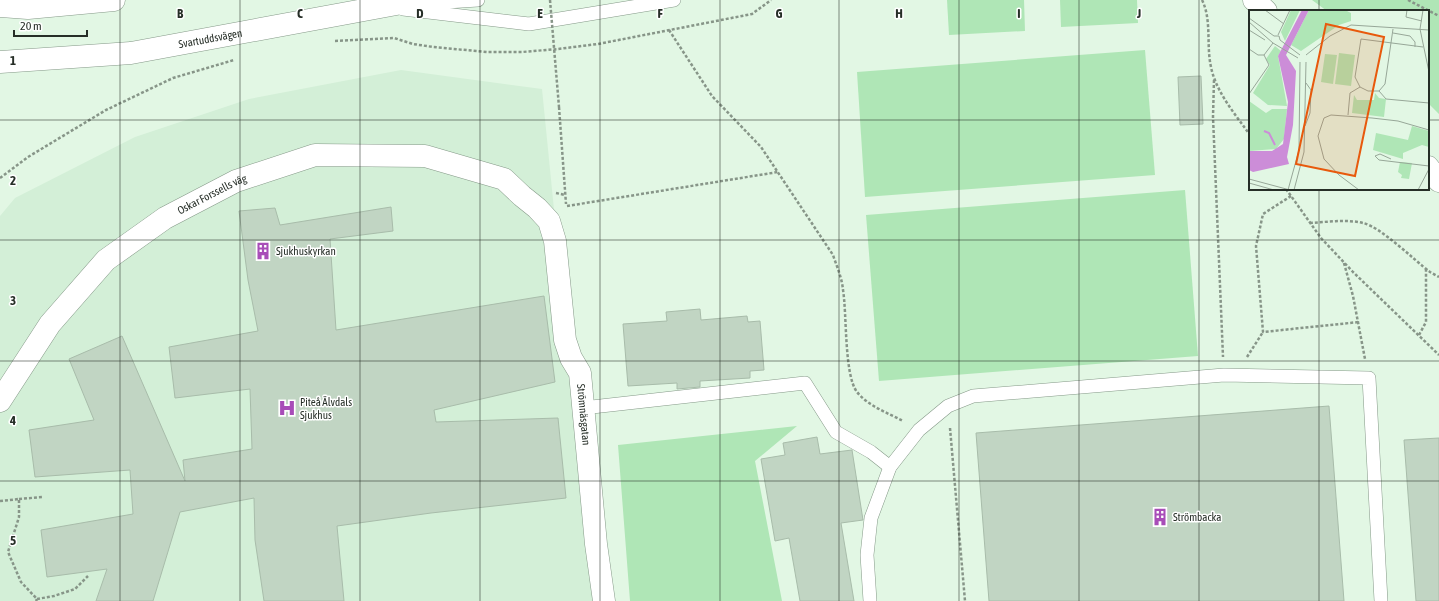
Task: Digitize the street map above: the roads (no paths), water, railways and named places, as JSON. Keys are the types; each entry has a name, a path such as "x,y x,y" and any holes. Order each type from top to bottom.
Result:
{"street":[{"path":"0,6 28,8 114,0"},
{"name":"Svartuddsvägen","path":"0,62 131,53 418,0"},
{"path":"1254,0 1265,10"},
{"name":"Oskar Forssells väg","path":"0,401 50,324 106,260 164,218 236,181 315,155 425,156 504,179"},
{"path":"1429,168 1439,181"},
{"name":"Strömnäsgatan","path":"504,179 537,208 549,221 555,240 565,340 571,358 580,373 604,601"}],"lane":[{"path":"383,6 478,0"},
{"path":"383,6 529,24 674,0"},
{"path":"870,601 867,555 871,518 890,466 919,430 948,406 973,396 1230,375 1369,378 1381,601"},
{"path":"583,408 805,383 836,432 871,452 890,466"}],"place":[{"name":"Sjukhuskyrkan","path":"263,251"},
{"name":"Piteå Älvdals Sjukhus","path":"287,408"},
{"name":"Strömbacka","path":"1160,517"}]}
